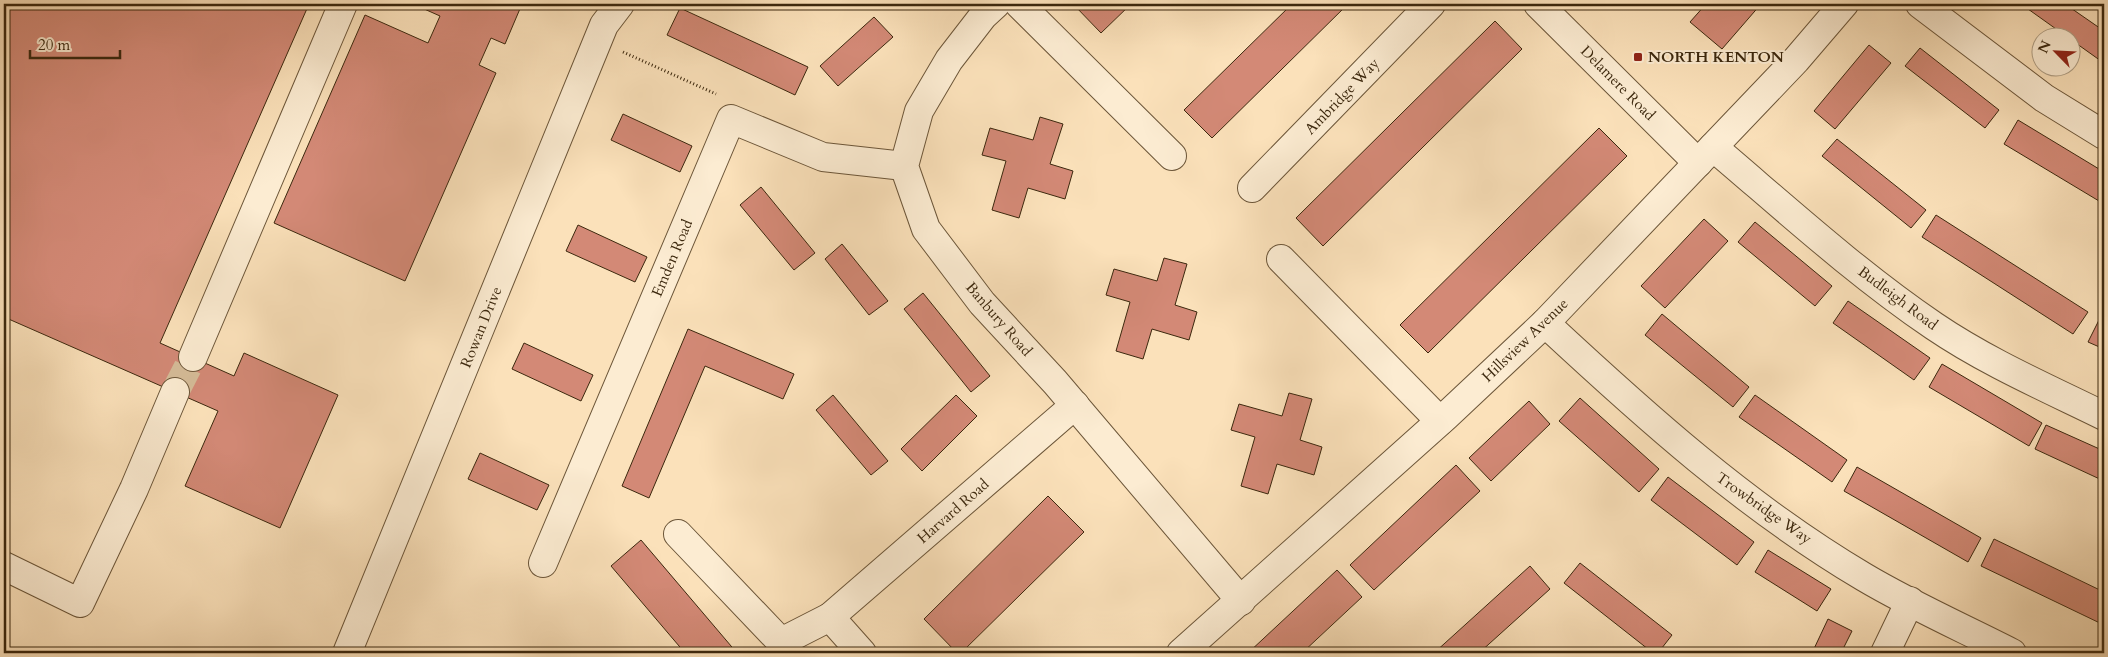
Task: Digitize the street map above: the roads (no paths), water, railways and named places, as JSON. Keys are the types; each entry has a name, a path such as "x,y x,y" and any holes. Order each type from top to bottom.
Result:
{"street":[{"path":"192,357 343,4"},
{"name":"Rowan Drive","path":"347,653 604,25 620,4"},
{"path":"1018,4 1172,156"},
{"name":"Ambridge Way","path":"1252,188 1431,4"},
{"name":"Delamere Road","path":"1538,4 1706,155"},
{"name":"Hillsview Avenue","path":"1182,653 1440,421 1545,322 1796,60 1844,4"},
{"path":"1920,4 2044,98 2104,135"},
{"path":"904,166 919,111 983,8"},
{"name":"Emden Road","path":"542,563 731,120 823,157 904,166"},
{"name":"Budleigh Road","path":"1706,155 1935,326 2000,366 2104,416"},
{"name":"Banbury Road","path":"904,166 926,229 982,303 1075,405 1241,601"},
{"path":"1281,259 1440,421"},
{"name":"Trowbridge Way","path":"1545,322 1640,411 1703,465 1776,519 1864,577 2012,653"},
{"path":"4,566 80,603 134,489 175,392"},
{"name":"Harvard Road","path":"678,534 781,642 830,617 1075,405"},
{"path":"1886,653 1910,601"},
{"path":"830,617 862,653"}],"tunnel":[{"path":"175,392 193,357"}],"place":[{"name":"NORTH KENTON","path":"1638,57"}]}
